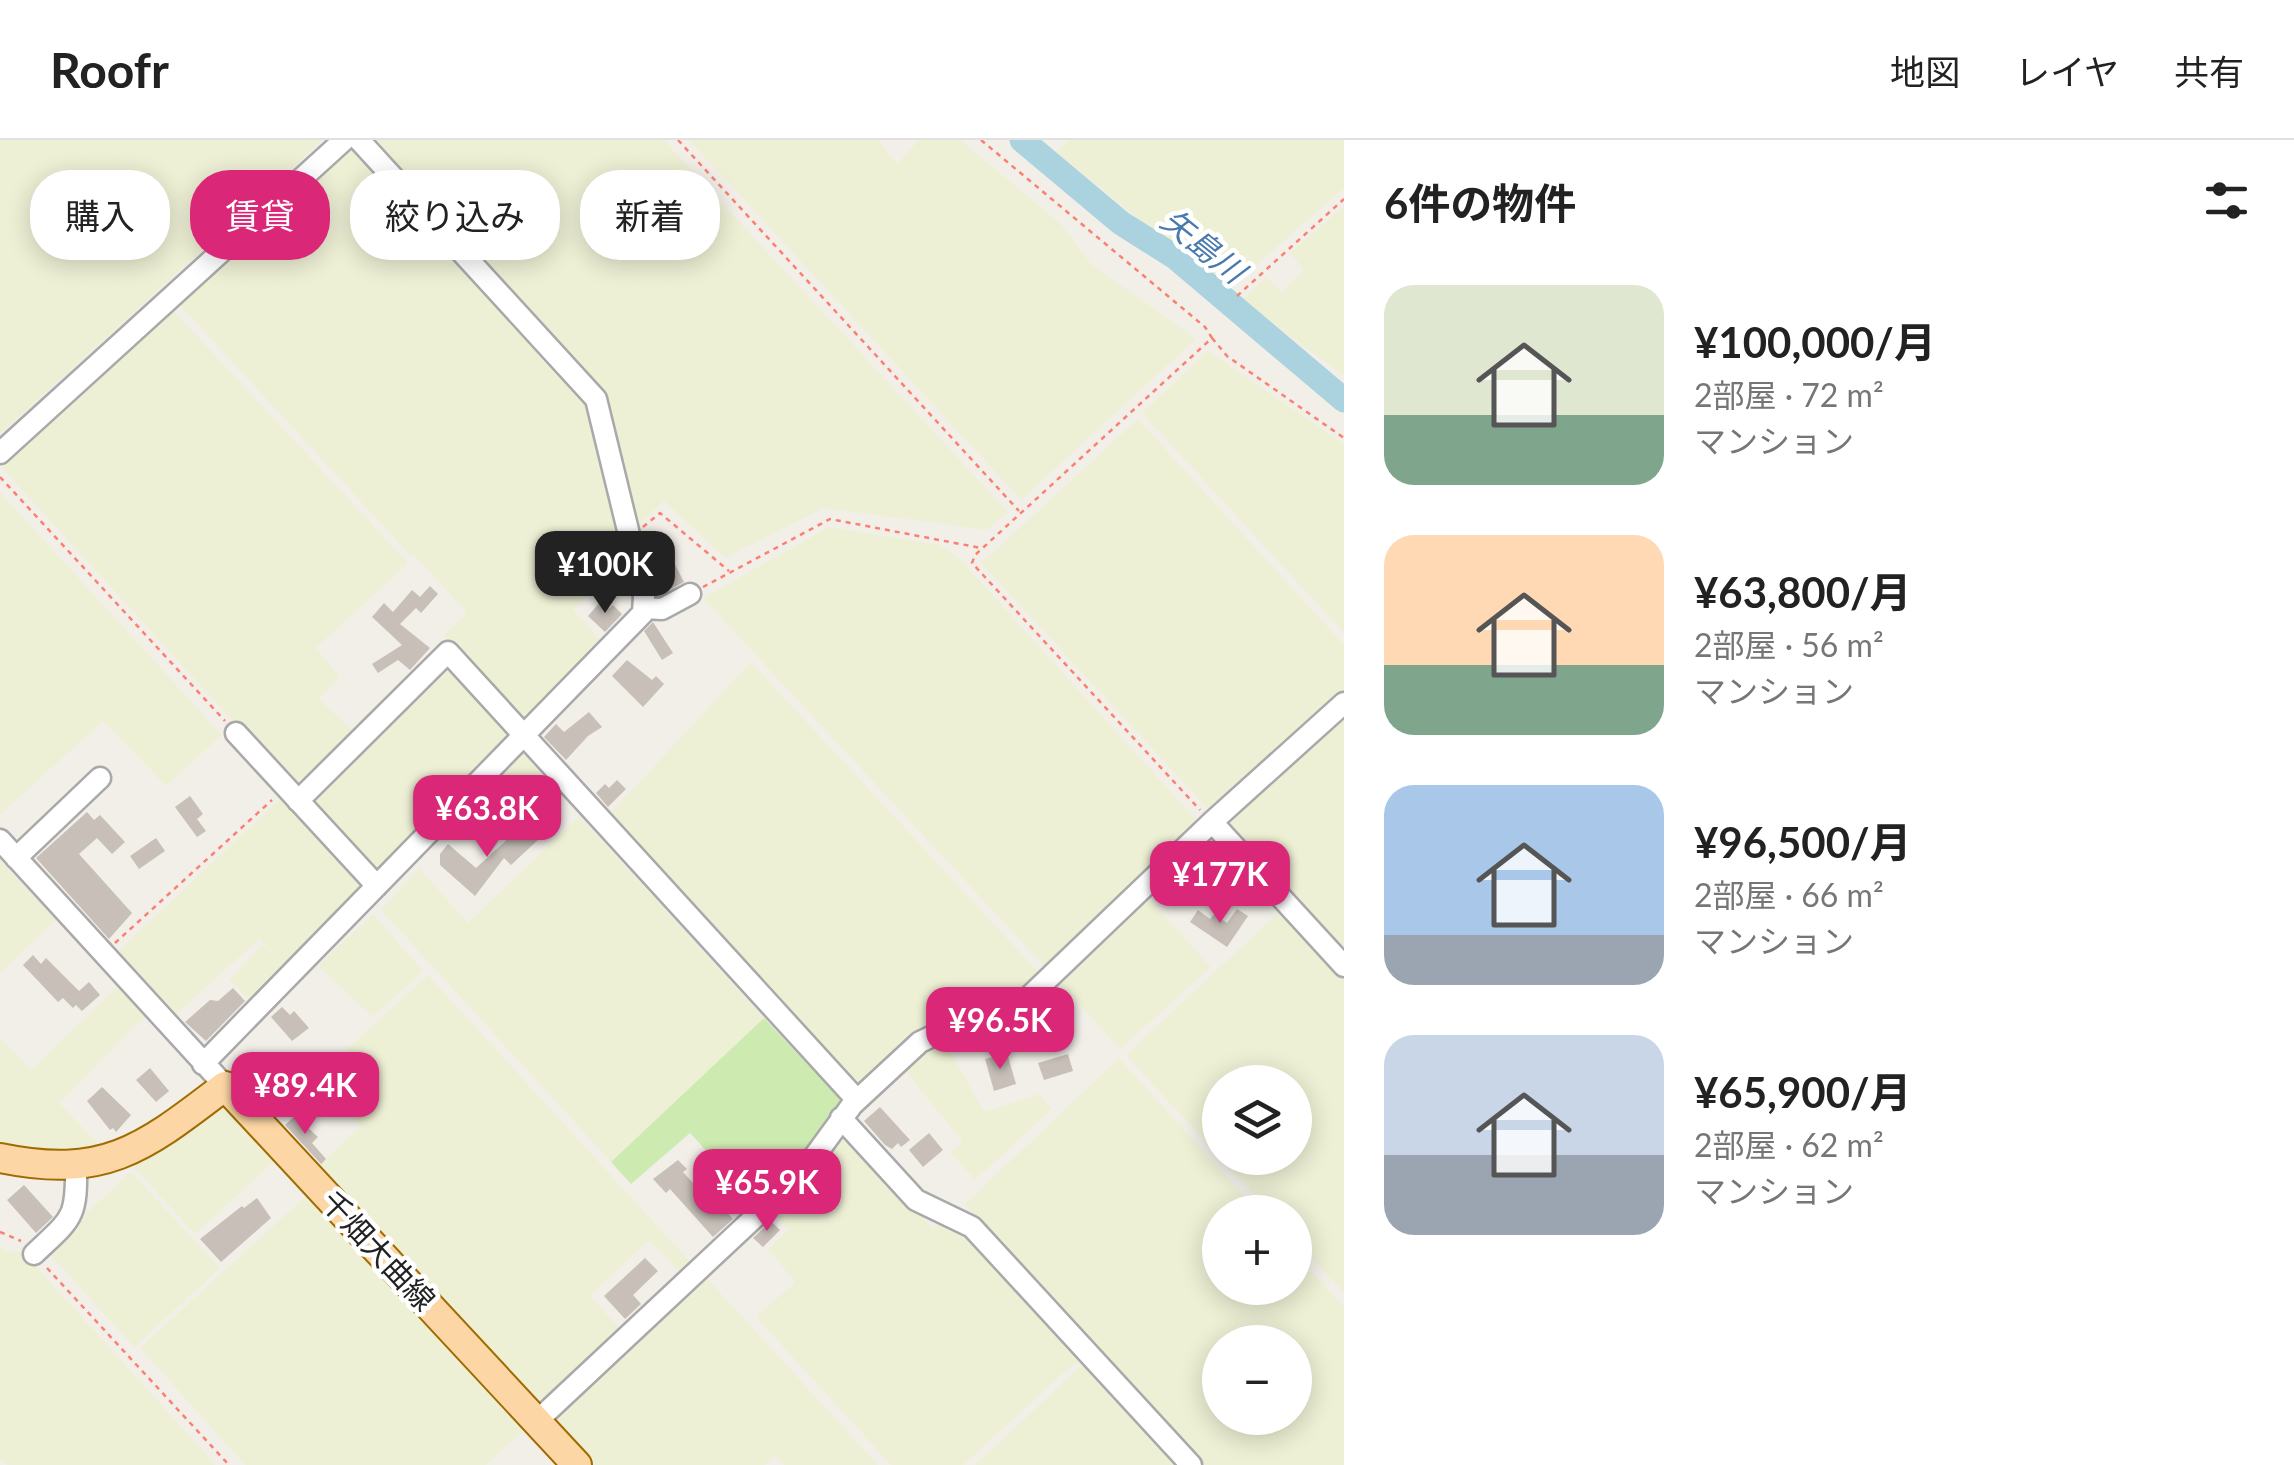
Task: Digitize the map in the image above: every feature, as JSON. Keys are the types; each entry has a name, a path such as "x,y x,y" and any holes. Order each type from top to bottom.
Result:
{"main road":[{"path":"0,1158 76,1164 140,1148 225,1086"},
{"name":"千畑大曲線","path":"225,1086 577,1465"}],"street":[{"path":"0,454 344,140"},
{"path":"203,1064 644,613 644,596 596,399 359,140"},
{"path":"644,608 662,609 690,594"},
{"path":"292,794 448,652 857,1100"},
{"path":"537,1421 803,1172 857,1100 920,1042 938,1033 994,1023 1010,1014 1344,703"},
{"path":"236,734 376,886"},
{"path":"16,858 100,778"},
{"path":"1212,822 1344,966"},
{"path":"0,840 225,1086"},
{"path":"842,1118 916,1200 972,1227 1191,1465"},
{"path":"34,1254 72,1218 77,1203 76,1164"}],"path":[{"path":"678,140 1021,513"},
{"path":"981,140 1206,327 1226,356 1344,438"},
{"path":"1237,296 1344,199"},
{"path":"1212,338 972,562 1212,822"},
{"path":"0,476 236,734"},
{"path":"630,536 660,513 730,573"},
{"path":"690,594 830,519 982,549"},
{"path":"103,954 292,794"},
{"path":"0,1232 22,1241 229,1465"}],"green space":[{"path":"0,140 323,140 290,170 190,170 191,260 0,434"},
{"path":"373,140 664,140 692,170 580,170 580,260 720,260 720,201 1008,512 987,530 824,508 725,558 664,501 638,525 603,390 483,260 560,260 560,170 401,170"},
{"path":"689,140 878,140 897,164 919,140 960,140 1061,224 1091,264 1196,339 1021,500"},
{"path":"1069,140 1344,140 1344,188 1227,291 1056,152"},
{"path":"350,144 374,170 350,170 350,260 457,260 587,401 623,557 573,610 602,642 524,724 444,636 467,613 179,304 226,260 330,260 330,170 322,170"},
{"path":"1344,206 1344,376 1242,300 1266,277 1282,292 1304,270 1290,253"},
{"path":"172,309 408,563 316,648 340,677 319,699 355,733 296,790 0,466"},
{"path":"1208,351 1344,444 1344,633 1142,413"},
{"path":"1138,419 1344,645 1344,691 1211,812 981,563"},
{"path":"0,492 222,735 166,786 103,721 0,815"},
{"path":"829,527 940,545 960,559 1197,821 1045,967 703,598"},
{"path":"751,662 1040,974 1004,1010 904,1040 856,1087 607,817"},
{"path":"448,668 510,736 377,876 309,802"},
{"path":"1344,717 1344,957 1224,826"},
{"path":"522,752 549,783 517,814 507,804 479,833 463,816"},
{"path":"287,798 362,889 283,964 286,968 253,1003 229,980 262,945 277,958 259,939 173,1017 116,953 279,800"},
{"path":"579,816 764,1018 611,1162 381,910 419,868 468,923"},
{"path":"0,860 56,920 0,973"},
{"path":"1147,897 1211,967 1120,1049 1057,980"},
{"path":"1281,910 1344,978 1344,1293 1312,1258 1312,1195 1254,1195 1236,1175 1312,1175 1312,1065 1202,1065 1202,1137 1126,1055"},
{"path":"373,914 423,971 373,1017 318,966"},
{"path":"428,975 692,1264 681,1273 649,1240 590,1296 621,1330 543,1399 534,1398 504,1375 317,1167 360,1127 318,1076"},
{"path":"118,986 146,1015 59,1103 97,1142 90,1147 62,1151 34,1150 0,1142 0,1038 31,1070"},
{"path":"764,1018 841,1100 800,1164 756,1205 690,1133 631,1184 611,1162"},
{"path":"946,1043 984,1112 1039,1094 1052,1109 975,1180 950,1152 963,1142 903,1068 924,1052"},
{"path":"1119,1058 1202,1149 1202,1175 1225,1175 1244,1195 1202,1195 1202,1305 1312,1305 1312,1272 1344,1307 1344,1465 1205,1465 965,1204"},
{"path":"223,1107 276,1160 195,1234 132,1165 187,1135"},
{"path":"842,1129 933,1229 943,1222 958,1228 973,1242 1080,1358 963,1465 891,1465 756,1317 795,1282 768,1249 788,1230 776,1215 810,1180"},
{"path":"131,1172 220,1268 134,1347 46,1250"},
{"path":"308,1194 525,1429 486,1465 245,1465 140,1348"},
{"path":"0,1245 7,1252 22,1251 216,1465 8,1465 0,1460"},
{"path":"705,1276 878,1465 784,1465 775,1456 765,1465 594,1465 556,1424 556,1414"},
{"path":"1086,1361 1182,1465 975,1465"}],"building":[{"path":"661,531 675,547 669,553 684,582 659,595 655,582 663,577 650,564 646,545"},
{"path":"430,586 438,594 421,613 416,608 400,624 430,648 410,670 398,660 378,673 372,664 402,645 372,617 384,603 393,612 412,590 420,597"},
{"path":"601,601 622,614 605,632 588,616"},
{"path":"653,622 673,653 662,660 644,631"},
{"path":"627,660 652,680 656,676 664,684 643,707 612,676"},
{"path":"589,712 602,727 566,760 544,737 556,724 564,732"},
{"path":"617,780 626,789 608,807 596,793"},
{"path":"190,796 203,814 197,819 206,831 197,837 175,807"},
{"path":"87,812 94,820 100,815 125,842 112,854 97,838 79,854 132,913 109,939 36,858"},
{"path":"525,823 539,839 511,865 504,858 475,896 440,865 440,854 448,844 476,868"},
{"path":"156,838 165,851 139,869 130,856"},
{"path":"1237,909 1248,916 1227,947 1190,922 1198,910 1210,919 1214,914 1227,923"},
{"path":"33,955 41,964 46,958 79,991 89,982 100,995 82,1011 63,998 58,1002 23,965"},
{"path":"233,988 245,1001 206,1041 185,1022 210,1000 218,1001"},
{"path":"282,1007 290,1015 294,1011 309,1028 292,1041 271,1017"},
{"path":"1007,1053 1016,1084 994,1091 985,1059"},
{"path":"1068,1054 1073,1071 1044,1080 1038,1063"},
{"path":"150,1068 169,1091 156,1102 136,1080"},
{"path":"314,1078 326,1091 304,1105 296,1096"},
{"path":"102,1087 131,1115 116,1132 110,1130 87,1101"},
{"path":"880,1107 910,1140 901,1147 898,1143 892,1149 885,1145 864,1121"},
{"path":"295,1116 318,1137 312,1143 326,1159 321,1164 285,1125"},
{"path":"929,1133 943,1150 923,1167 909,1150"},
{"path":"678,1160 687,1169 683,1172 702,1193 721,1178 732,1190 719,1203 733,1219 713,1237 670,1189 666,1193 653,1179"},
{"path":"24,1185 53,1217 36,1233 7,1200"},
{"path":"257,1198 271,1218 221,1262 200,1239"},
{"path":"771,1221 780,1230 763,1247 753,1238"},
{"path":"645,1258 658,1271 633,1295 641,1304 625,1319 604,1296"}],"waterway":[{"name":"矢島川","path":"1022,140 1121,223 1175,257 1344,400"}]}
